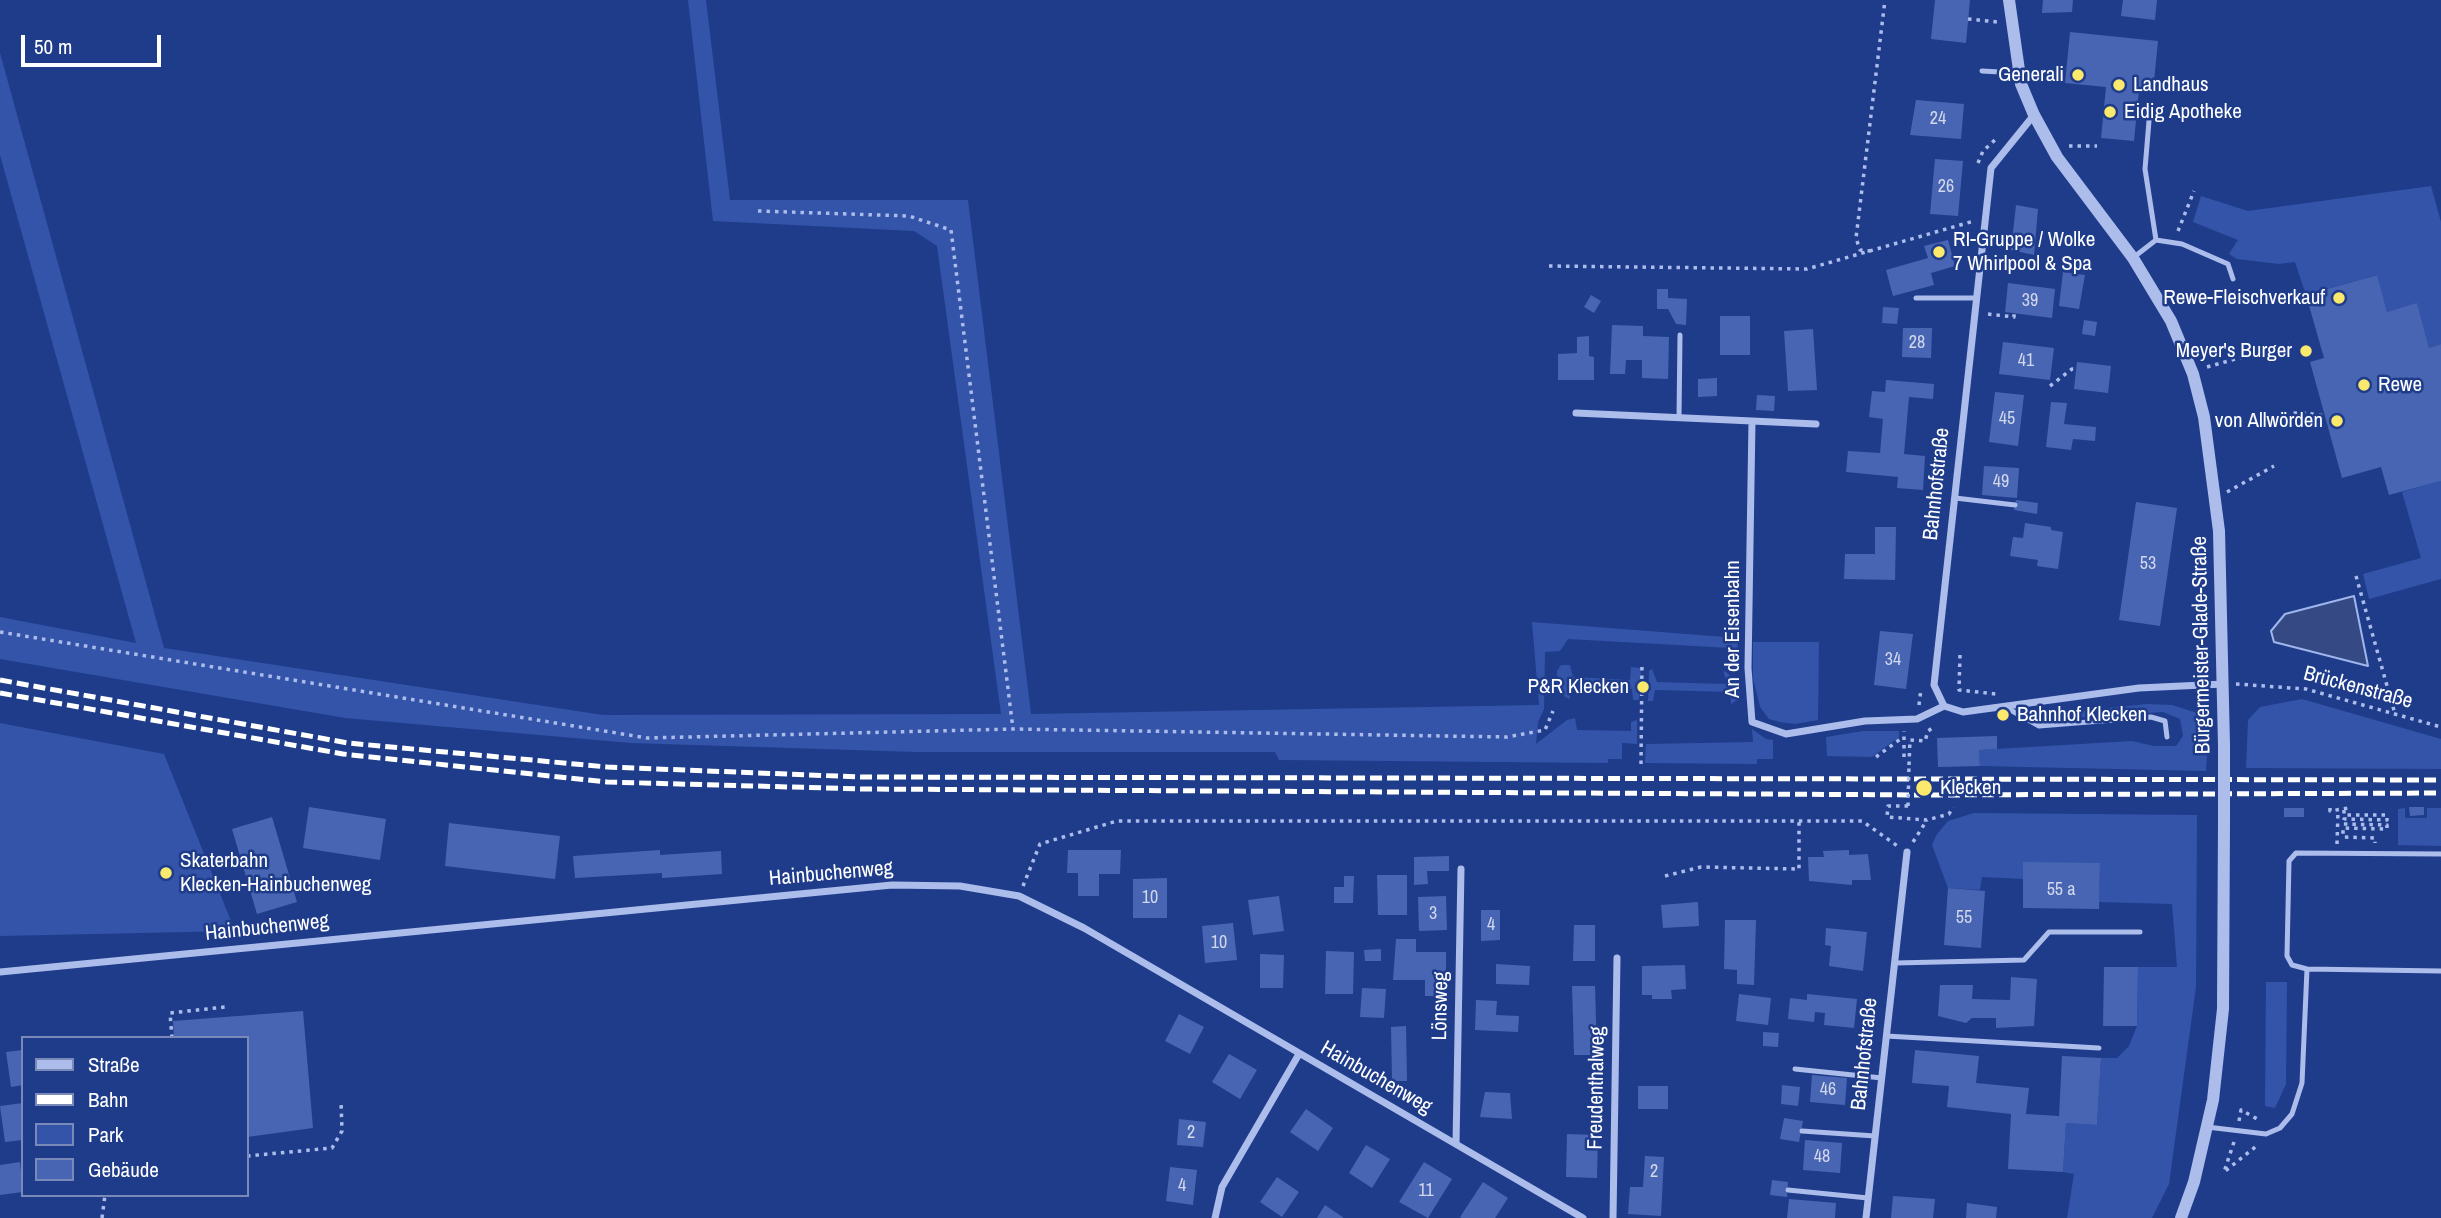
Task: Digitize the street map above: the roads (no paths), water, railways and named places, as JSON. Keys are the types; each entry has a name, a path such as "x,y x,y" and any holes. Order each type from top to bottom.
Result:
{"street":[{"path":"2009,0 2019,73 2034,115"},
{"name":"Bahnhofstraße","path":"1944,706 1934,685 1991,169 2034,115"},
{"name":"Bürgermeister-Glade-Straße","path":"2034,115 2057,157 2133,258 2171,321 2193,374 2204,417 2220,531 2224,684 2223,1009 2207,1127 2194,1182 2181,1218"},
{"path":"1576,414 1816,424"},
{"name":"An der Eisenbahn","path":"1752,421 1748,668 1752,722 1786,734 1865,721 1917,719 1944,706"},
{"path":"1944,706 1963,712 2005,704 2138,688 2224,684"},
{"name":"Bahnhofstraße","path":"1866,1218 1907,852"},
{"name":"Lönsweg","path":"1456,1144 1461,869"},
{"name":"Hainbuchenweg","path":"0,972 892,885 960,886 1018,896 1084,928 1583,1218"},
{"name":"Freudenthalweg","path":"1612,1218 1617,958"},
{"path":"1214,1218 1222,1187 1299,1054"}],"lane":[{"path":"1982,71 2019,73"},
{"path":"2150,109 2145,169 2155,240"},
{"path":"2133,258 2155,240 2173,243 2228,264 2233,279"},
{"path":"1916,298 1977,298"},
{"path":"1679,418 1680,335"},
{"path":"1955,498 2015,505"},
{"path":"2005,704 2039,726 2151,717 2165,721 2166,737"},
{"path":"2441,854 2296,853 2289,861 2287,956 2292,965 2306,969 2441,971"},
{"path":"1895,964 2024,960 2049,932 2140,932"},
{"path":"2207,1127 2266,1134 2280,1128 2292,1114 2302,1083 2306,969"},
{"path":"1886,1036 2099,1048"},
{"path":"1795,1069 1882,1078"},
{"path":"1802,1131 1875,1136"},
{"path":"1788,1190 1868,1198"}],"railway":[{"path":"0,680 348,743 607,767 861,777 2441,780"},
{"path":"0,693 343,754 607,782 864,789 1930,795 2441,793"}],"place":[{"name":"Generali","path":"2078,75"},
{"name":"Landhaus","path":"2119,85"},
{"name":"Eidig Apotheke","path":"2110,112"},
{"name":"RI-Gruppe / Wolke 7 Whirlpool & Spa","path":"1939,252"},
{"name":"Rewe-Fleischverkauf","path":"2339,298"},
{"name":"Meyer's Burger","path":"2306,351"},
{"name":"Rewe","path":"2364,385"},
{"name":"von Allwörden","path":"2337,421"},
{"name":"P&R Klecken","path":"1643,687"},
{"name":"Bahnhof Klecken","path":"2003,715"},
{"name":"Klecken","path":"1924,788"},
{"name":"Skaterbahn Klecken-Hainbuchenweg","path":"166,873"}]}
